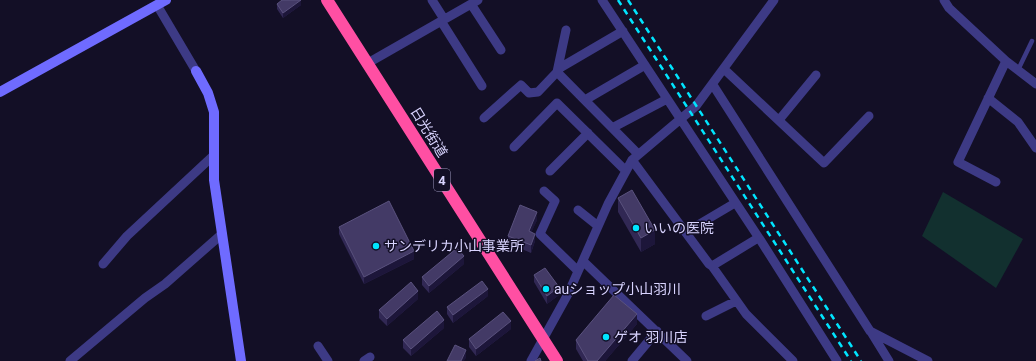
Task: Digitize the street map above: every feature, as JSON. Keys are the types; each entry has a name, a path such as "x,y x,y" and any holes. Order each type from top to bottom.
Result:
{"highway":[{"name":"日光街道","path":"327,0 557,361"}],"street":[{"path":"432,0 482,86"},
{"path":"602,0 668,99 837,361"},
{"path":"531,361 568,294 608,204 635,157 696,106 774,0"},
{"path":"944,0 949,8 1006,61 1036,84"},
{"path":"368,63 474,2 500,50"},
{"path":"0,92 157,3 208,93 214,112 214,180 241,361"},
{"path":"557,70 566,30"},
{"path":"484,118 521,85 529,93 538,92 557,70 623,31"},
{"path":"996,182 958,162 1006,61"},
{"path":"585,100 645,65"},
{"path":"724,69 824,163 868,116"},
{"path":"557,70 612,128 635,157 686,232 746,314 793,361"},
{"path":"779,120 816,74"},
{"path":"712,85 889,361"},
{"path":"988,98 1018,122 1036,148"},
{"path":"612,128 668,99"},
{"path":"514,148 557,103 626,171"},
{"path":"550,171 588,133"},
{"path":"103,264 127,236 214,155"},
{"path":"544,191 555,201 540,234 578,271"},
{"path":"686,232 735,203"},
{"path":"578,210 598,226"},
{"path":"70,361 145,298 165,284 222,234"},
{"path":"712,266 758,238"},
{"path":"583,261 687,361"},
{"path":"706,316 736,301"},
{"path":"870,330 928,361"},
{"path":"632,361 657,331"},
{"path":"318,346 328,361"}],"lane":[{"path":"1018,70 1032,42"}],"green space":[{"path":"943,192 1023,239 996,288 922,236"}],"building":[{"path":"282,0 301,0 283,13 277,4"},
{"path":"632,190 655,230 641,238 618,198"},
{"name":"サンデリカ小山事業所","path":"389,201 414,251 364,277 339,227"},
{"path":"520,205 537,212 529,231 535,234 531,245 508,236"},
{"path":"457,248 464,256 429,286 422,277"},
{"path":"545,268 559,287 547,296 534,275"},
{"path":"482,281 488,289 453,315 447,307"},
{"path":"411,282 418,291 387,319 379,310"},
{"name":"ゲオ 羽川店","path":"614,295 637,314 597,361 588,361 576,340"},
{"path":"437,311 444,320 411,349 403,340"},
{"path":"503,312 511,321 476,349 469,339"},
{"path":"455,345 466,350 461,361 447,361"}],"railway":[{"path":"618,0 851,361"},
{"path":"628,0 861,361"}],"place":[{"name":"いいの医院","path":"636,228"},
{"name":"サンデリカ小山事業所","path":"376,246"},
{"name":"auショップ小山羽川","path":"546,289"},
{"name":"ゲオ 羽川店","path":"606,337"}]}
